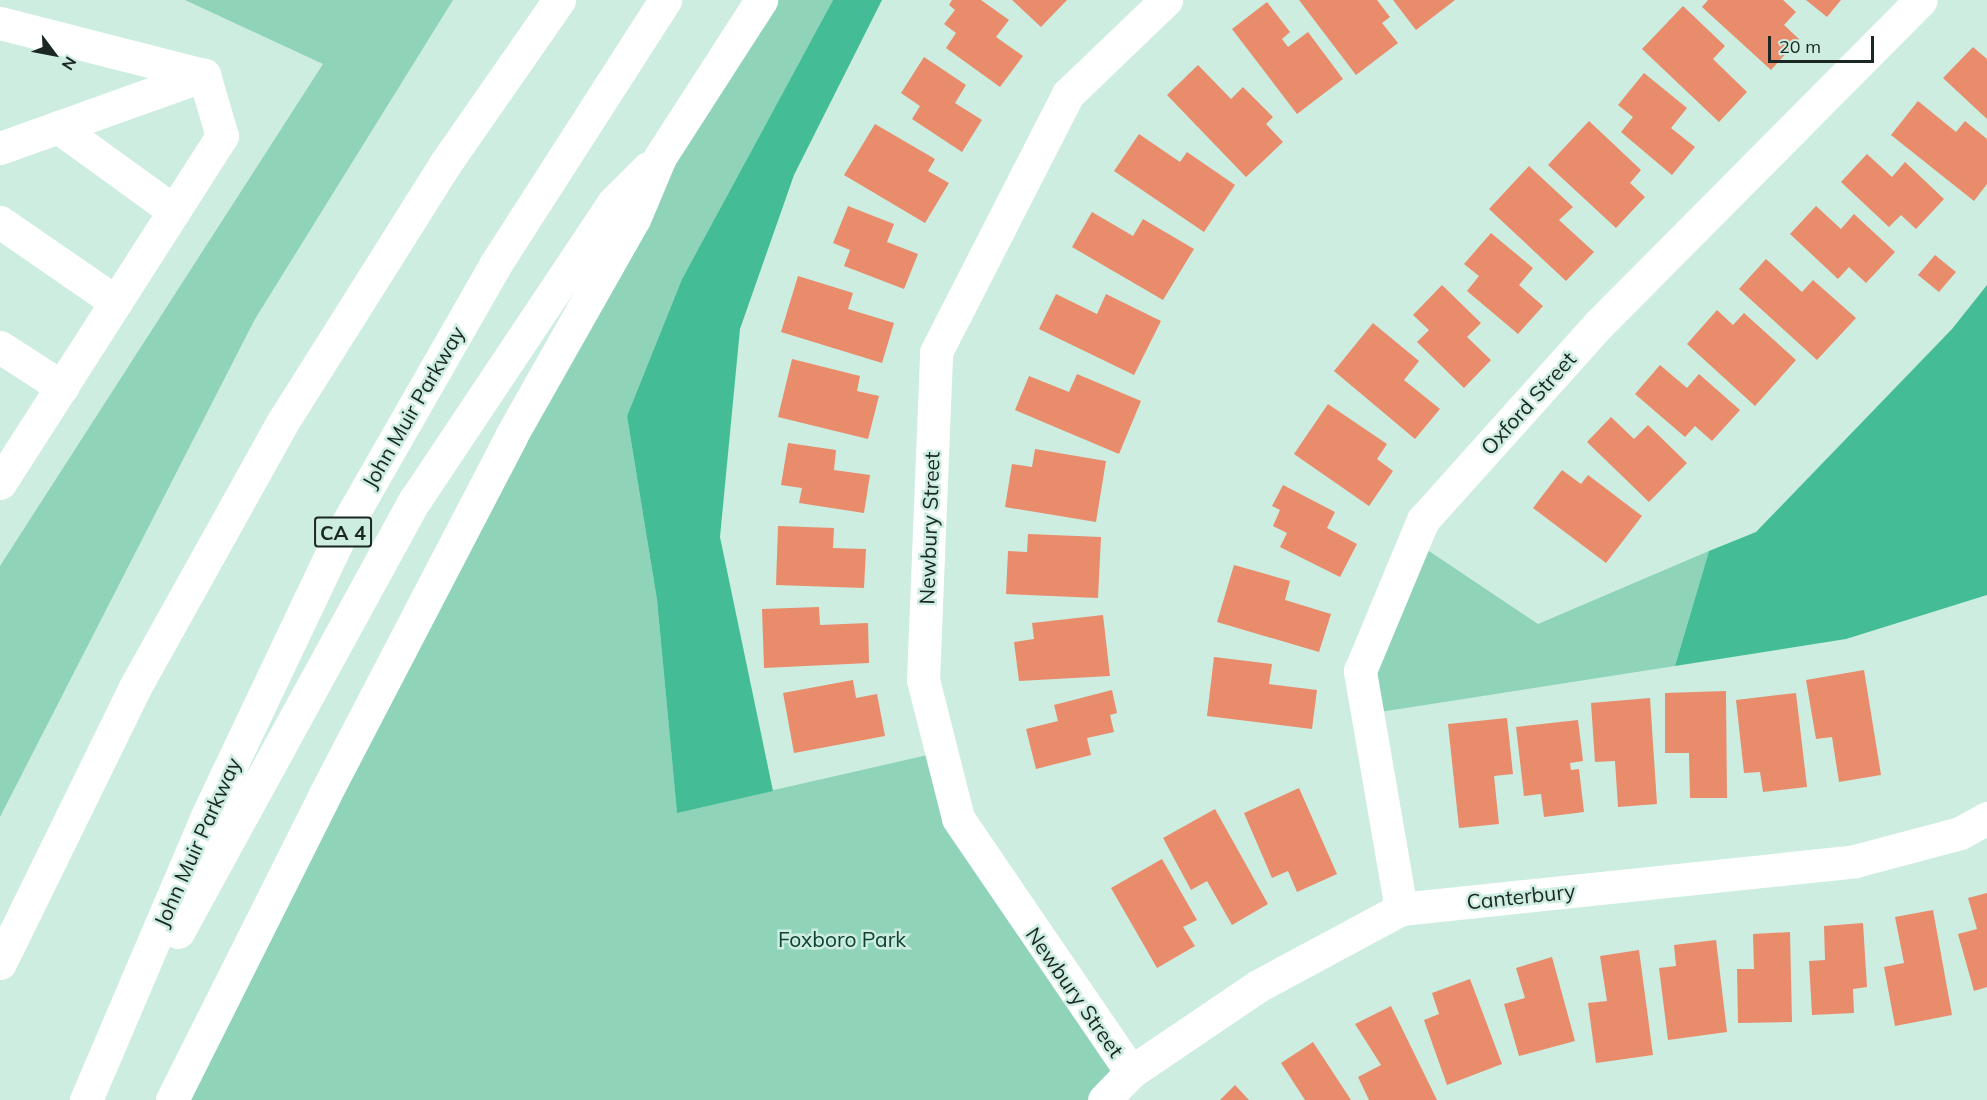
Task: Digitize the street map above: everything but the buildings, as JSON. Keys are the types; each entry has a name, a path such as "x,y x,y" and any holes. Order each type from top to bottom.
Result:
{"main road":[{"path":"0,963 134,689 282,423 445,164 559,0"},
{"name":"John Muir Parkway","path":"86,1099 206,818 340,536 501,255 665,0"},
{"path":"172,1100 330,783 511,436 634,219 660,157 761,0"},
{"name":"Newbury Street","path":"1131,1072 958,818 923,680 936,352 1068,94 1166,0"},
{"name":"Oxford Street","path":"1401,909 1360,671 1423,520 1598,325 1921,0"},
{"path":"0,23 204,75"},
{"path":"0,148 204,75"},
{"path":"0,483 222,136 204,75"},
{"path":"58,127 174,211"},
{"path":"86,1099 415,500 613,203 660,157"},
{"path":"0,222 116,302"},
{"path":"0,347 62,387"},
{"name":"Canterbury","path":"1104,1100 1131,1072 1258,986 1401,909 1855,861 1960,833 1987,818"}],"green space":[{"path":"185,0 453,0 255,319 0,817 0,566 323,64"},
{"name":"Foxboro Park","path":"761,0 833,0 682,279 627,416 657,600 677,812 941,752 958,818 1131,1072 1104,1100 172,1100"},
{"path":"833,0 882,0 794,175 740,329 720,537 773,791 677,813 657,600 627,416 682,279"},
{"path":"1987,285 1987,595 1846,639 1675,666 1709,551 1756,532 1952,329"},
{"path":"1414,541 1538,624 1709,551 1675,666 1367,714 1360,671"}]}
